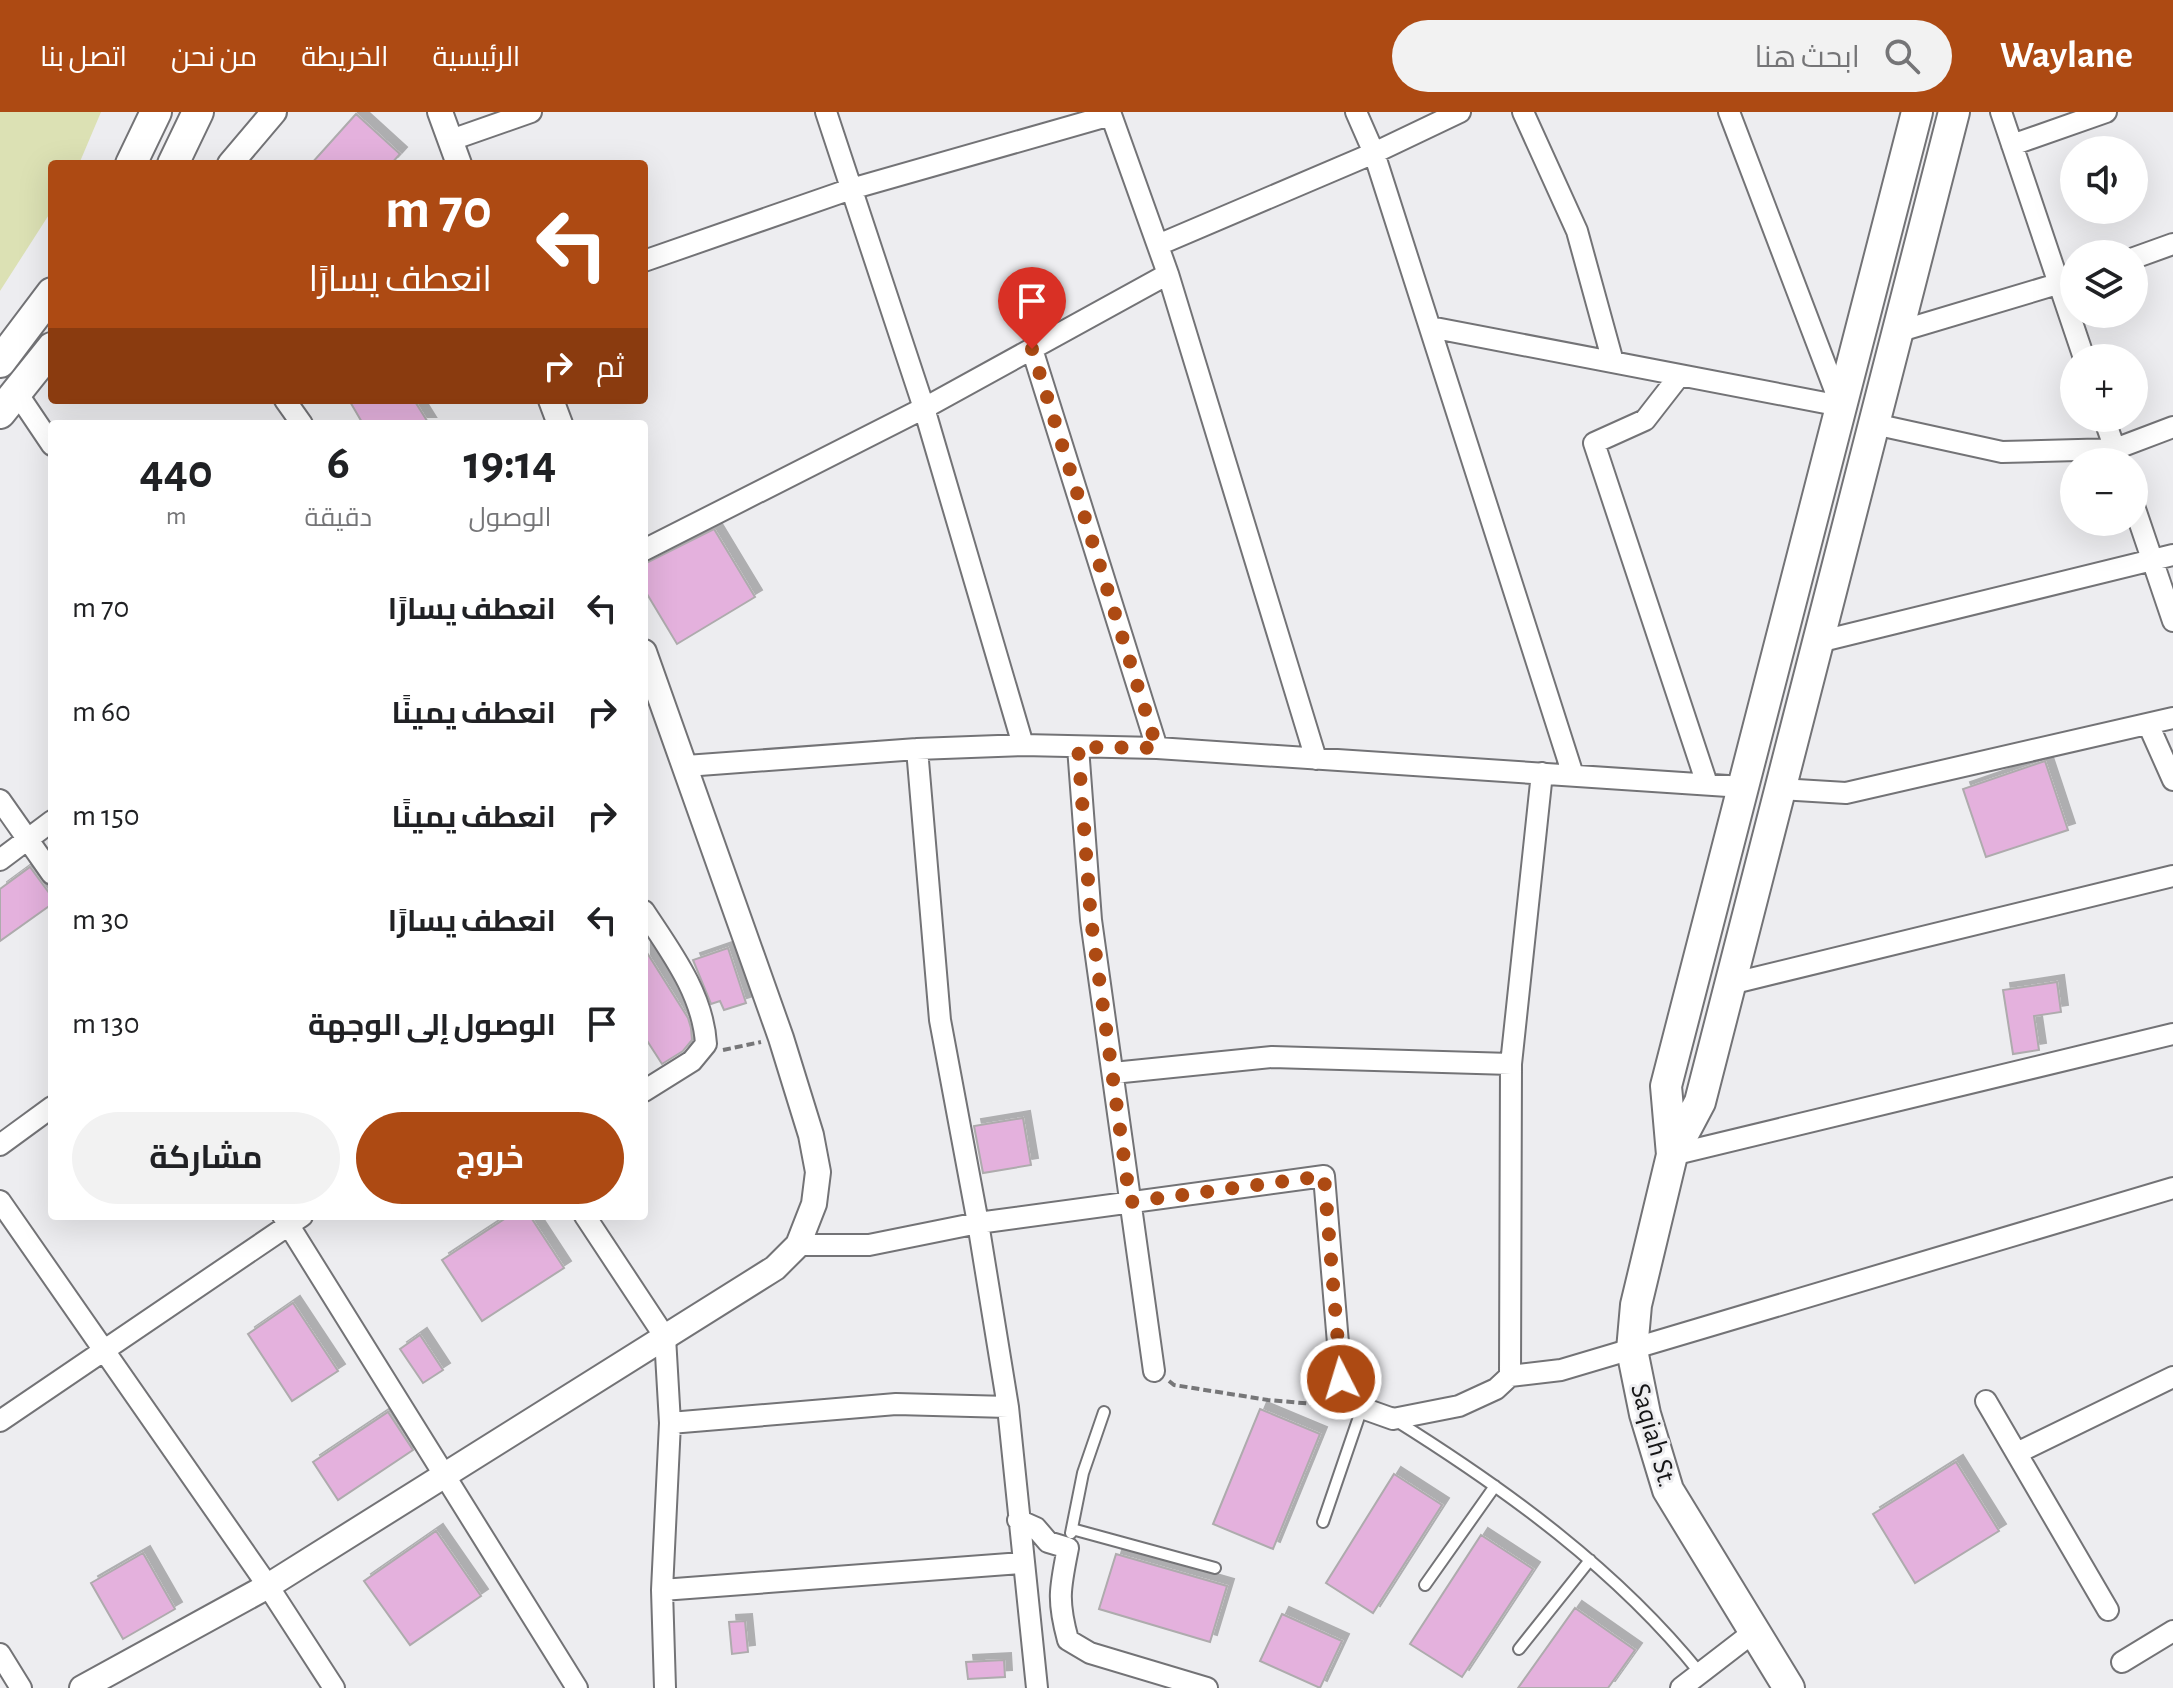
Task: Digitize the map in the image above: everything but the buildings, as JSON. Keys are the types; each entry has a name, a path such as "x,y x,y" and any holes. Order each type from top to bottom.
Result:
{"main road":[{"path":"133,160 156,112"},
{"path":"175,160 198,112"},
{"path":"1672,1155 1666,1086 1917,112"},
{"path":"1672,1155 1700,1102 1954,112"},
{"path":"0,362 48,298"},
{"path":"8,403 48,353"},
{"name":"Saqiah St.","path":"1672,1155 1636,1305 1632,1350 1645,1414 1668,1490 1789,1688"}],"street":[{"path":"233,160 274,112"},
{"path":"440,112 458,160"},
{"path":"451,140 531,112"},
{"path":"826,112 924,408 1023,745"},
{"path":"1356,112 1374,153 1573,775"},
{"path":"1158,245 1374,153 1460,112"},
{"path":"1523,112 1577,231 1613,362"},
{"path":"1729,112 1841,406"},
{"path":"2001,112 2060,265"},
{"path":"2012,145 2106,112"},
{"path":"648,260 851,189 1114,113 1168,274 1316,759"},
{"path":"2148,253 2173,244"},
{"path":"648,548 924,408 1168,274"},
{"path":"1897,332 2060,284"},
{"path":"1430,327 1841,406"},
{"path":"1032,349 1157,748"},
{"path":"48,361 8,403 48,441"},
{"path":"1680,375 1645,420 1594,443 1707,784"},
{"path":"1874,424 2002,452 2060,454"},
{"path":"2132,448 2173,427"},
{"path":"2144,536 2173,621"},
{"path":"1818,642 2173,555"},
{"path":"82,1688 268,1586 775,1268 798,1245 814,1204 818,1172 811,1135 781,1038 648,663"},
{"path":"1780,789 1846,793 2173,718"},
{"path":"2148,724 2173,780"},
{"path":"686,766 917,749 1023,745 1157,748 1743,787"},
{"path":"1078,747 1091,920 1154,1371"},
{"path":"917,749 940,1020 1008,1407 1037,1688"},
{"path":"1510,1376 1511,1064 1542,773"},
{"path":"0,800 48,868"},
{"path":"0,860 48,824"},
{"path":"1730,984 2173,876"},
{"path":"648,917 682,970 704,1020 706,1044 692,1061 648,1088"},
{"path":"1672,1155 2173,1034"},
{"path":"1113,1073 1272,1057 1511,1064"},
{"path":"0,1145 48,1110"},
{"path":"798,1245 869,1245 978,1223 1324,1176 1341,1379 1362,1408 1393,1419 1459,1406 1496,1389 1510,1376 1561,1370 1632,1350 2173,1188"},
{"path":"1,1204 268,1586 334,1688"},
{"path":"0,1421 290,1220"},
{"path":"292,1220 577,1688"},
{"path":"588,1220 665,1337 670,1423 662,1590 665,1688"},
{"path":"2017,1453 2173,1377"},
{"path":"1986,1401 2108,1610"},
{"path":"670,1423 896,1404 1008,1407"},
{"path":"1018,1520 1036,1528 1048,1542 1070,1539 1059,1609 1068,1640 1090,1653 1207,1688"},
{"path":"662,1590 1022,1563"},
{"path":"1681,1688 1755,1631"},
{"path":"2122,1662 2173,1631"},
{"path":"0,1654 21,1688"}],"lane":[{"path":"1323,1522 1362,1408"},
{"path":"1104,1412 1083,1473 1070,1539 1215,1568"},
{"path":"1393,1419 1495,1486 1590,1560 1664,1628 1700,1673"},
{"path":"1425,1585 1495,1486"},
{"path":"1519,1649 1590,1560"}],"path":[{"path":"706,1044 721,1050 781,1038"},
{"path":"1154,1371 1174,1385 1268,1400 1362,1408"}],"green space":[{"path":"0,112 101,112 81,160 48,160 48,216 0,291"}],"route":[{"path":"1032,349 1157,748 1078,747 1091,920 1130,1202 1324,1176 1341,1379"}]}
